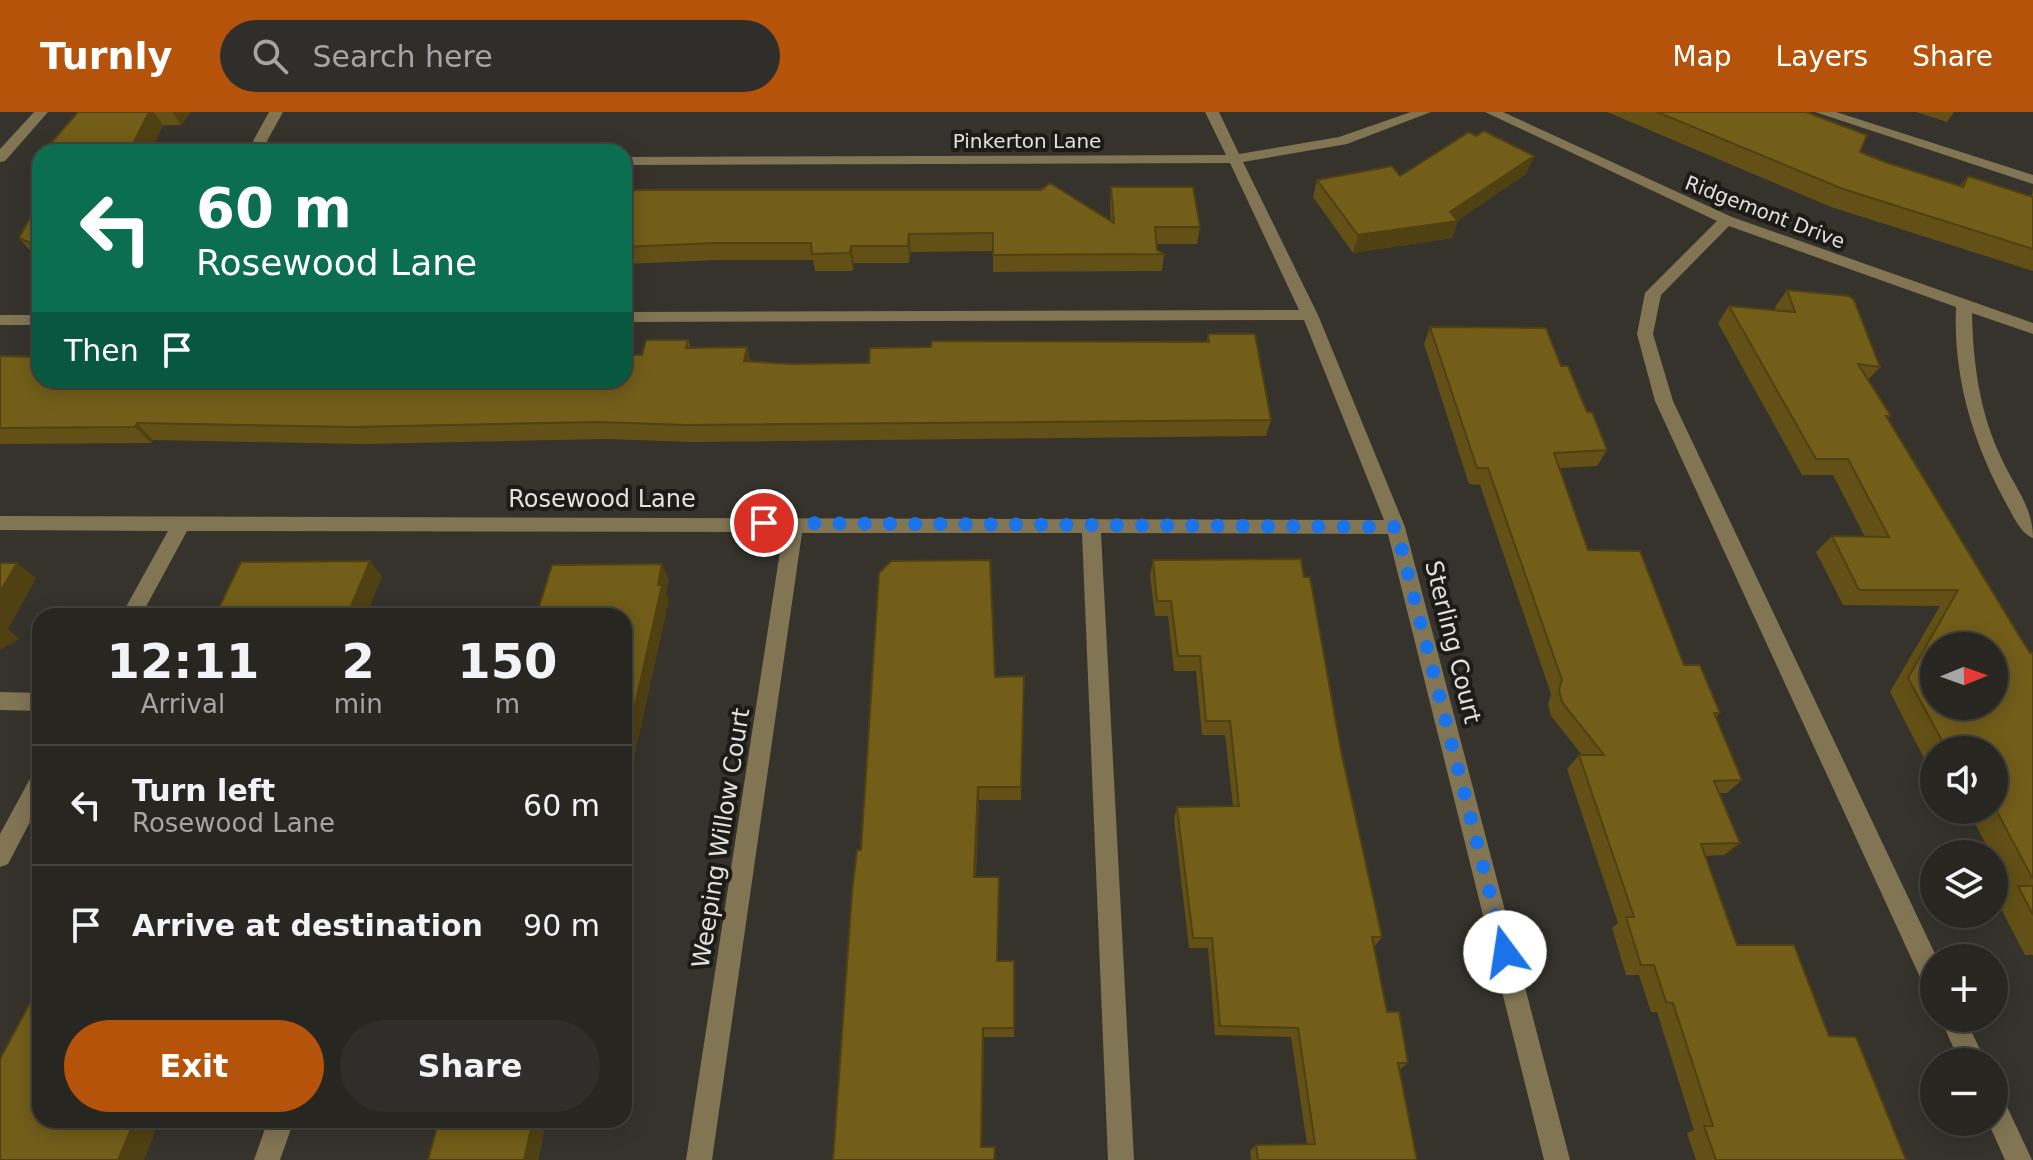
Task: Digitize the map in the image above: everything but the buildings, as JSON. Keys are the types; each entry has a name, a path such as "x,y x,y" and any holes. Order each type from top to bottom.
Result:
{"street":[{"path":"0,158 41,112"},
{"path":"262,144 260,141 276,112"},
{"name":"Sterling Court","path":"1212,112 1310,315 1396,527 1557,1160"},
{"name":"Pinkerton Lane","path":"632,161 1233,159 1342,141 1424,112"},
{"name":"Ridgemont Drive","path":"1492,112 1727,220 1964,308 2033,329"},
{"path":"1822,112 2033,180"},
{"path":"1727,220 1653,293 1645,334 1664,401 1920,949"},
{"path":"1964,308 1963,355 1982,441 2012,500 2033,531"},
{"path":"632,317 1310,315"},
{"path":"0,320 32,320"},
{"name":"Rosewood Lane","path":"0,523 1396,527"},
{"path":"135,608 182,523"},
{"name":"Weeping Willow Court","path":"699,1160 794,523"},
{"path":"1091,525 1121,1160"},
{"path":"0,701 32,702"},
{"path":"0,856 32,797"},
{"path":"267,1160 278,1128"},
{"path":"2008,1136 2019,1160"}],"route":[{"path":"764,523 1396,527 1505,952"}]}
